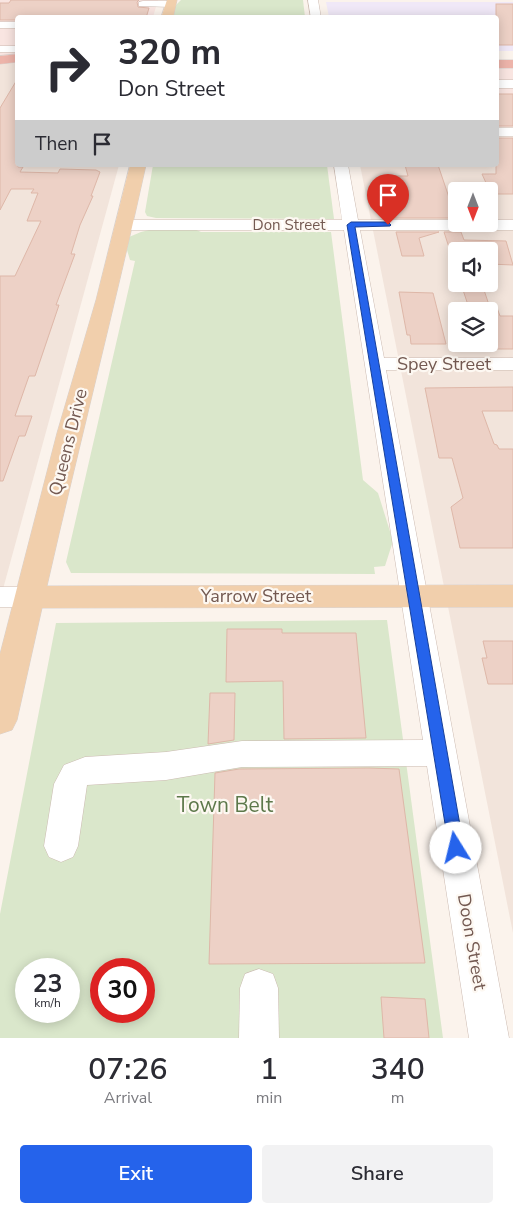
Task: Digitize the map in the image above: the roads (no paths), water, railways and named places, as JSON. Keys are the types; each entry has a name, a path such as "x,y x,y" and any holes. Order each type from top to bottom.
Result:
{"highway":[{"path":"1,55 15,59"}],"main road":[{"path":"168,15 171,2"},
{"name":"Queens Drive","path":"0,720 15,597 69,433 125,225 138,167"},
{"name":"Yarrow Street","path":"15,597 513,596"}],"street":[{"path":"313,0 316,15"},
{"path":"142,4 171,2"},
{"path":"0,25 15,25"},
{"path":"1,55 15,51"},
{"path":"499,84 513,84"},
{"path":"499,132 513,132"},
{"name":"Doon Street","path":"341,167 488,1038"},
{"name":"Don Street","path":"125,225 513,225"},
{"name":"Spey Street","path":"375,364 513,364"},
{"path":"61,846 70,784 76,775 85,771 166,766 242,754 440,753"},
{"path":"259,988 259,1038"}],"park label":[{"name":"Town Belt","path":"225,805"}]}
